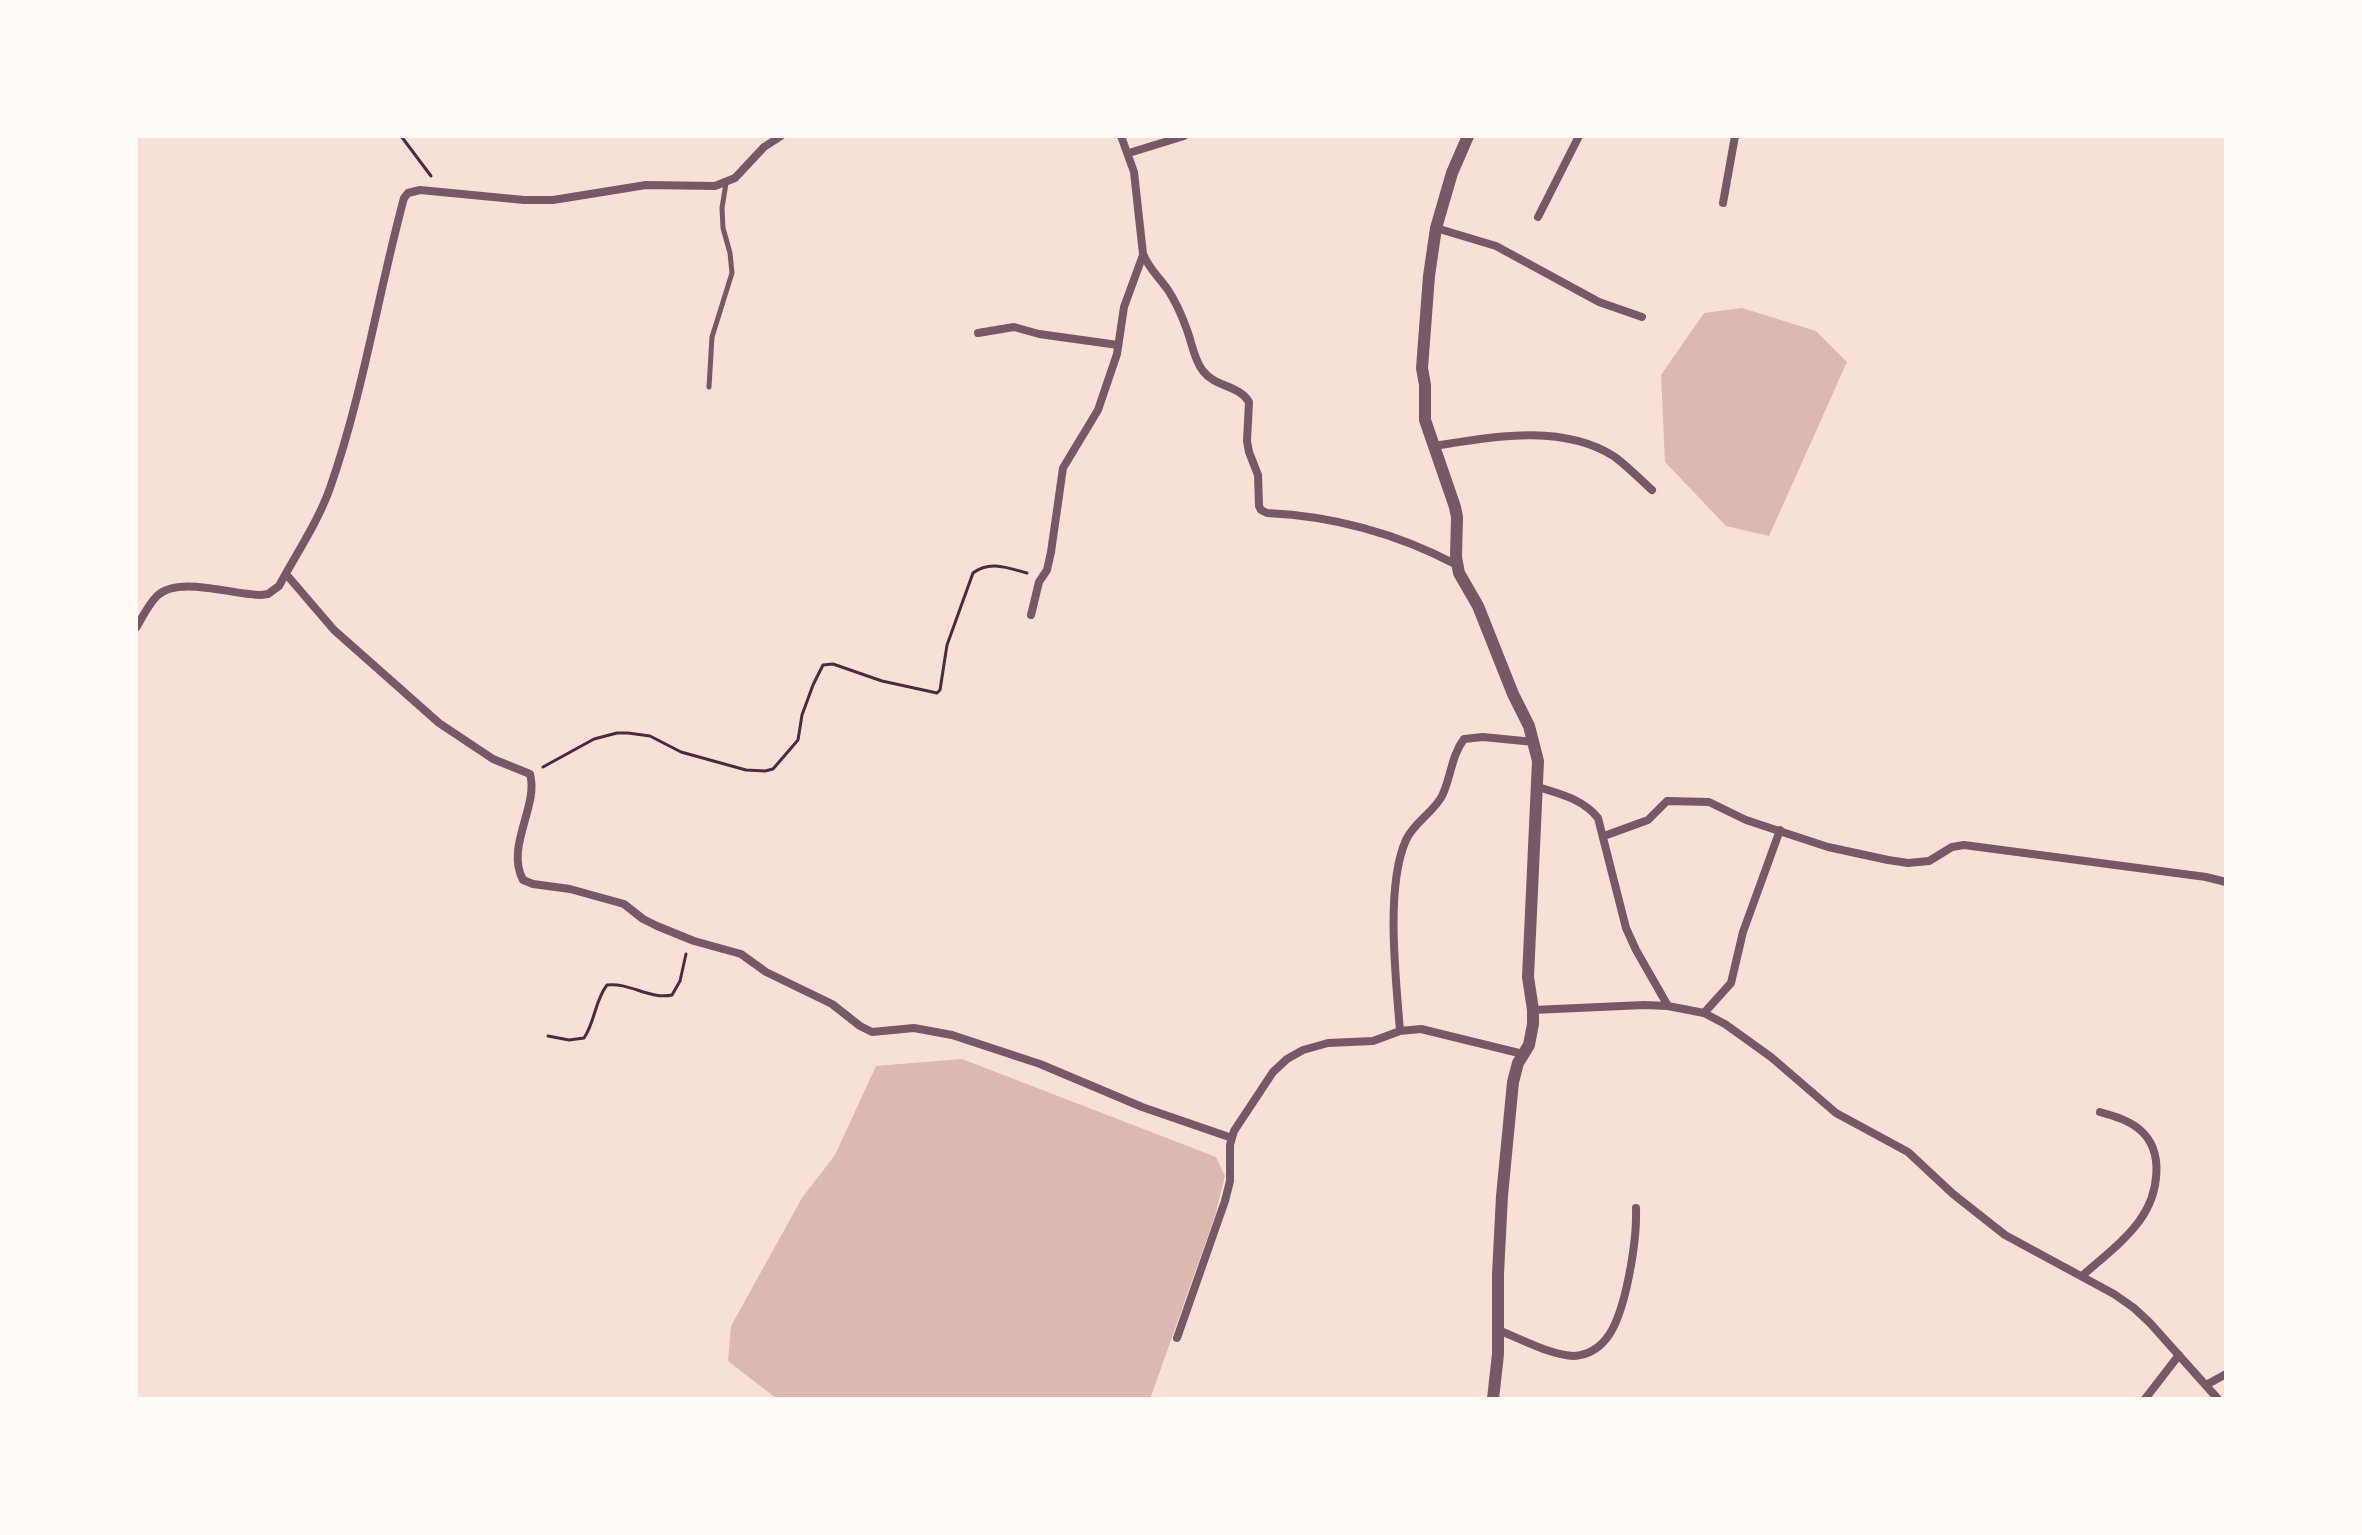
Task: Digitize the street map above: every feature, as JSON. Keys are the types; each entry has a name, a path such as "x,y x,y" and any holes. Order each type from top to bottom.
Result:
{"street":[{"path":"136,628 156,596 169,589 189,586 261,595 279,586 330,487 371,342 386,265 404,198 413,190 553,200 646,185 703,187 726,183 747,168 764,147 781,136"},
{"path":"1121,136 1129,153 1136,187 1143,254 1147,265 1177,306 1204,374 1240,392 1249,402 1247,441 1258,475 1261,510 1376,531 1457,565"},
{"path":"1129,153 1184,136"},
{"path":"1468,136 1452,173 1436,228 1422,368 1425,420 1457,517 1457,565 1478,606 1529,726 1538,761 1528,977 1533,1010 1532,1034 1513,1082 1502,1196 1493,1399"},
{"path":"1538,217 1579,136"},
{"path":"1723,203 1735,136"},
{"path":"1436,228 1496,246 1599,302 1642,317"},
{"path":"1031,615 1051,552 1063,468 1098,410 1114,368 1124,307 1143,254"},
{"path":"978,333 1014,327 1118,345"},
{"path":"1434,446 1528,435 1571,440 1612,456 1652,490"},
{"path":"286,574 334,630 439,723 493,759 530,774 531,794 519,852 519,870 523,880 624,904 649,923 694,941 741,954 766,972 832,1004 872,1032 914,1028 952,1035 1040,1064 1142,1107 1232,1138"},
{"path":"1400,1031 1395,906 1405,841 1412,829 1440,800 1454,757 1464,739 1483,737 1535,743"},
{"path":"1538,787 1569,797 1591,809 1598,818 1626,928 1668,1006"},
{"path":"1604,836 1648,820 1662,805 1673,800 1709,802 1746,820 1828,847 1908,863 1929,861 1952,847 1964,845 2226,882"},
{"path":"1704,1013 1731,983 1743,932 1780,830"},
{"path":"1533,1010 1668,1006 1704,1013 1725,1024 1771,1057 1836,1113 1908,1152 1953,1194 2005,1235 2134,1308 2218,1399"},
{"path":"1177,1338 1225,1201 1230,1181 1234,1131 1273,1072 1287,1059 1317,1046 1373,1041 1400,1031 1421,1029 1523,1054"},
{"path":"2082,1276 2139,1222 2148,1208 2156,1173 2156,1155 2141,1130 2100,1112"},
{"path":"1498,1330 1571,1356 1584,1355 1604,1342 1616,1321 1633,1256 1636,1208"},
{"path":"2145,1399 2179,1355"},
{"path":"2206,1385 2226,1374"}],"lane":[{"path":"709,387 712,337 732,273 723,228 726,183"}],"path":[{"path":"401,136 443,191"},
{"path":"530,774 594,739 617,733 650,736 681,752 746,770 773,769 798,740 803,712 823,665 833,664 882,681 937,693 947,645 973,573 991,565 1042,577"},
{"path":"548,1036 575,1041 584,1038 607,985 622,985 661,996 672,995 680,981 688,949 694,941"}],"shaded area":[{"path":"1742,308 1816,331 1847,362 1769,536 1726,526 1665,462 1661,375 1704,313"},
{"path":"962,1059 1216,1157 1225,1176 1215,1216 1150,1399 777,1399 728,1361 731,1326 802,1198 835,1155 876,1066"}]}
